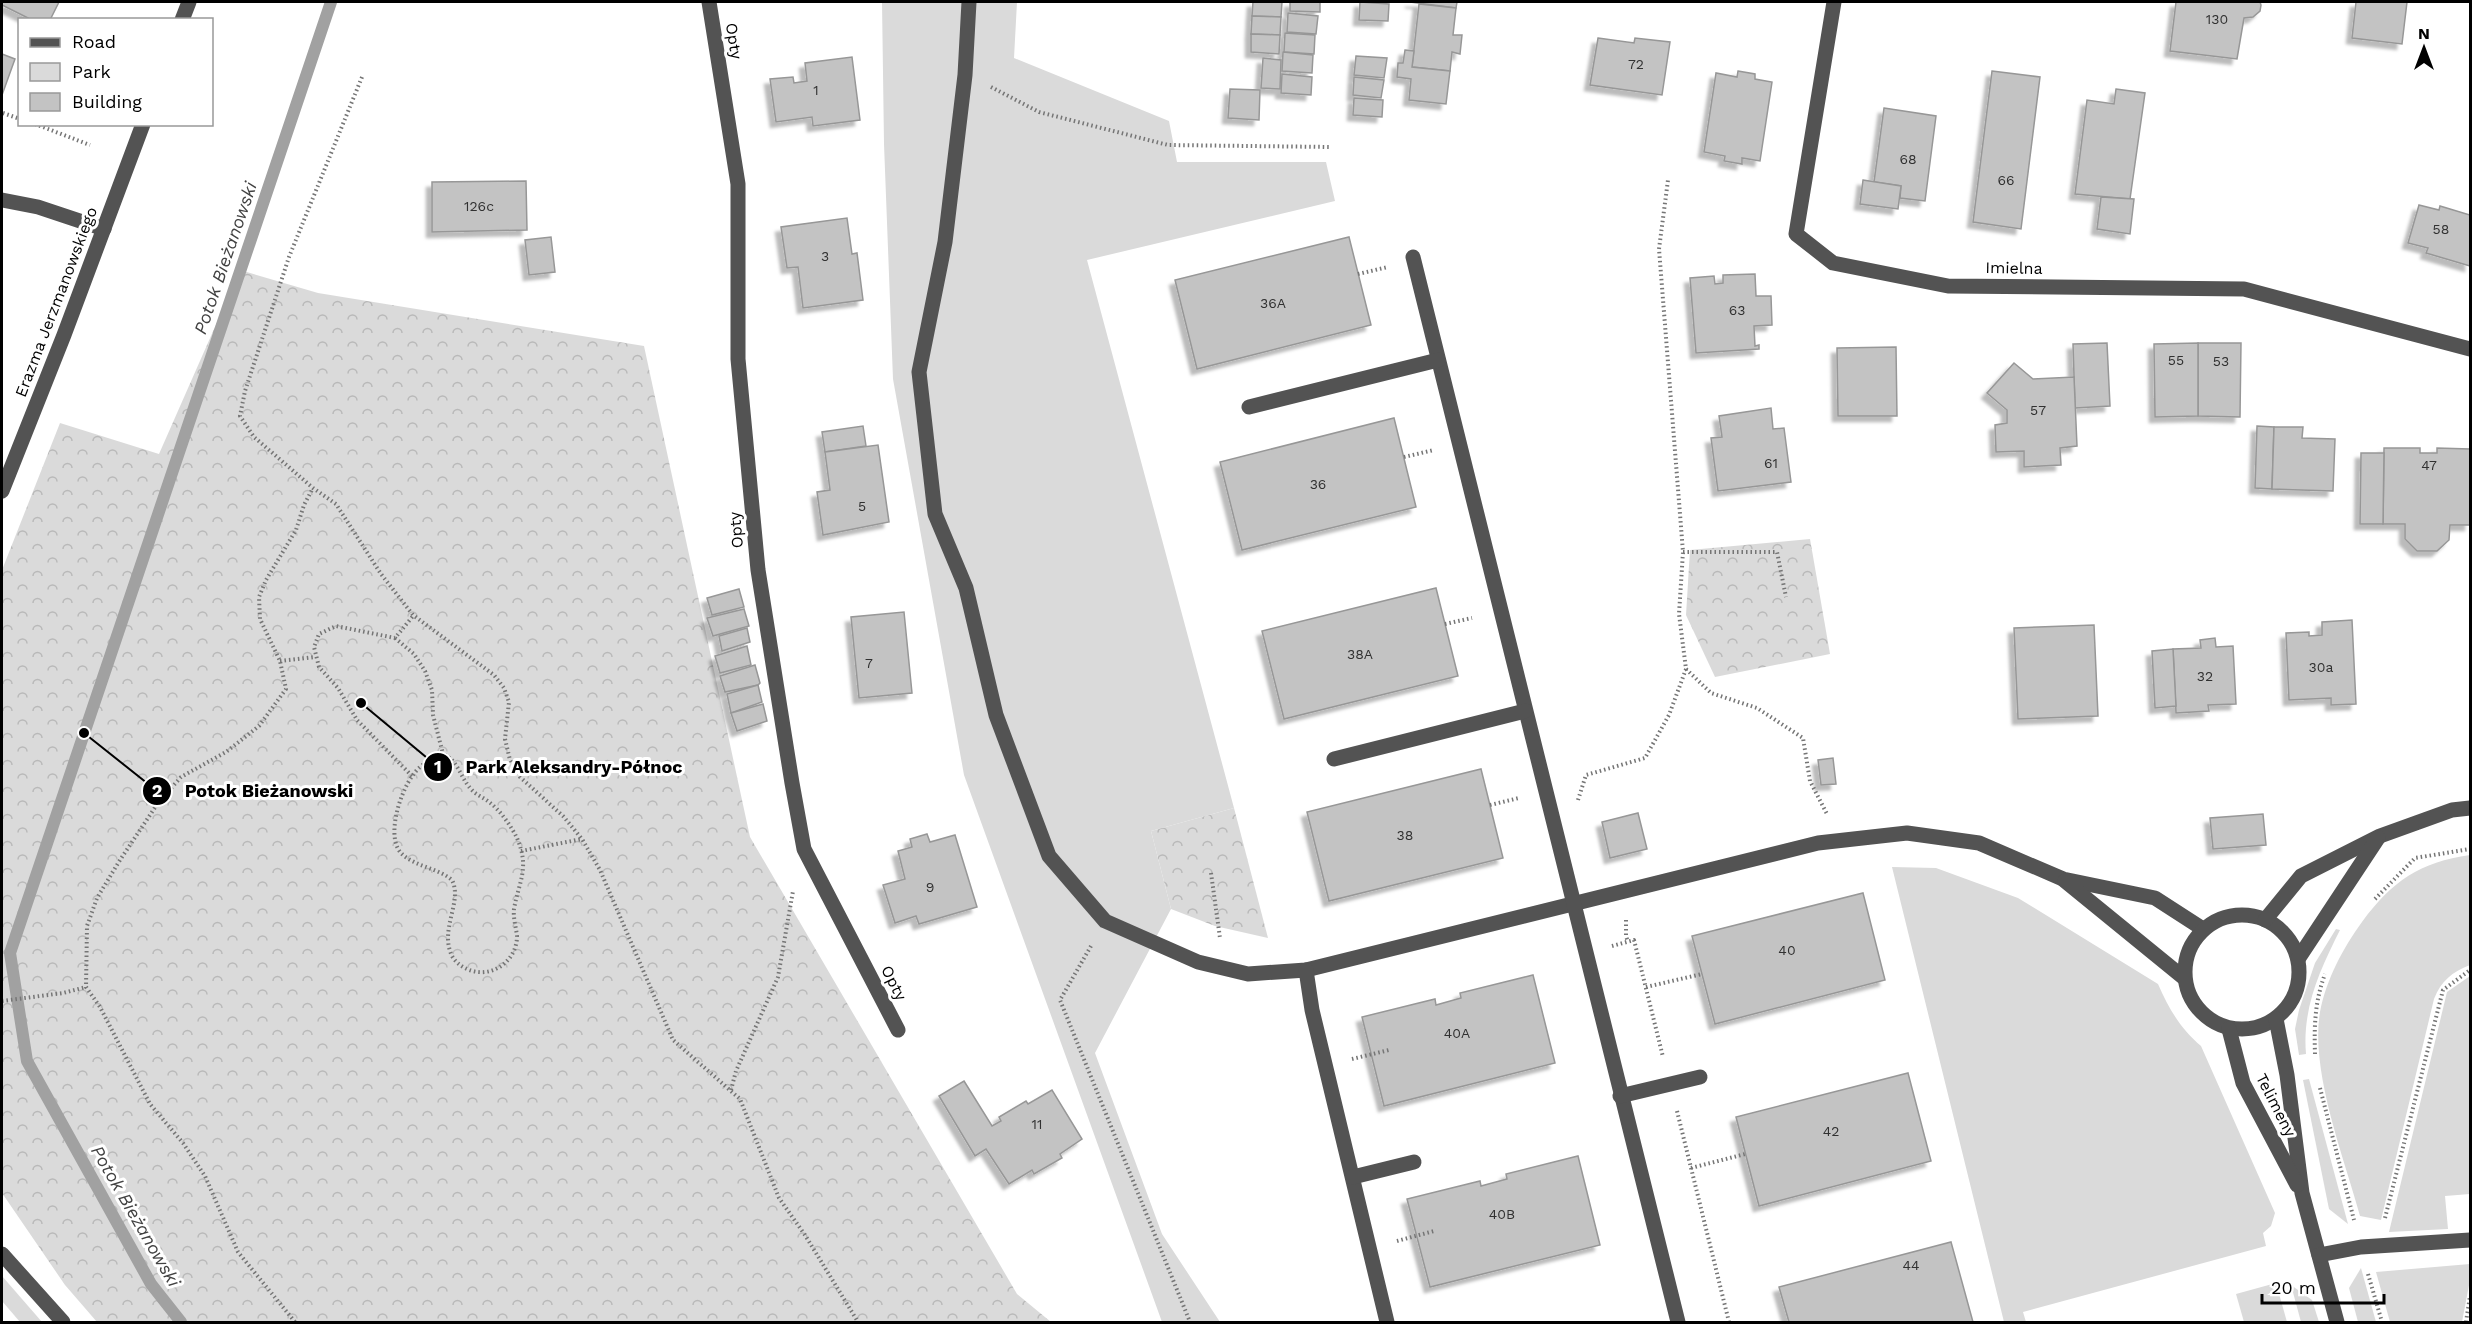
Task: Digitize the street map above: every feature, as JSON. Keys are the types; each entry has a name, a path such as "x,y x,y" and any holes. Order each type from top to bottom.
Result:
{"street":[{"path":"183,18 189,2"},
{"name":"Opty","path":"709,2 738,184 738,359 758,570 804,849 898,1030"},
{"path":"969,2 965,75 945,242 920,372 935,514 966,588 996,715 1049,856 1105,921 1198,962 1248,974 1306,970 1818,843 1907,833 1979,843 2063,879 2155,898 2203,929"},
{"name":"Imielna","path":"1834,2 1796,234 1833,263 1947,286 2244,289 2470,349"},
{"name":"Erazma Jerzmanowskiego","path":"2,491 142,126"},
{"path":"2,200 38,207 104,229"},
{"path":"1413,257 1678,1323"},
{"path":"1249,407 1438,360"},
{"path":"1334,759 1525,711"},
{"path":"2265,920 2301,876 2380,836 2452,810 2470,808"},
{"path":"2298,959 2380,836"},
{"path":"2063,879 2184,978"},
{"path":"2244,915 2265,920 2286,936 2298,959 2299,982 2291,1002 2276,1019 2253,1029 2229,1029 2207,1019 2191,1000 2184,978 2188,951 2203,929 2222,918 2244,915"},
{"path":"1306,970 1312,1010 1387,1323"},
{"name":"Telimeny","path":"2276,1019 2287,1075 2302,1193 2337,1323"},
{"name":"Telimeny","path":"2229,1029 2242,1083 2302,1193"},
{"path":"1620,1096 1700,1077"},
{"path":"1353,1176 1413,1162"},
{"path":"2319,1255 2361,1247 2470,1240"},
{"path":"2,1254 63,1323"}],"path":[{"path":"362,77 289,257 245,391 240,417 254,437 312,488 336,504 381,574 413,615 478,663 504,688 509,702 505,739 510,760 520,777 563,816 582,839 600,870 673,1040 740,1099 779,1198 805,1234 858,1323"},
{"path":"982,83 1039,112 1168,145 1331,147"},
{"path":"3,113 18,118"},
{"path":"40,126 90,145"},
{"path":"1586,775 1645,758 1669,715 1686,669 1679,614 1683,552 1659,249 1668,180"},
{"path":"1404,457 1434,450"},
{"path":"295,1323 238,1252 205,1176 183,1143 150,1104 100,1006 86,987 87,926 97,898 158,803 181,777 226,752 259,726 286,689 280,661 260,619 260,597 266,580 296,530 312,488"},
{"path":"1683,552 1777,552 1786,597"},
{"path":"396,638 413,615"},
{"path":"1445,624 1476,617"},
{"path":"412,776 357,720 338,688 320,667 315,657 315,639 319,634 336,626 396,638 414,654 425,671 432,690 433,715 443,754"},
{"path":"280,661 315,657"},
{"path":"1686,669 1711,693 1757,708 1803,738 1810,781 1828,814"},
{"path":"443,754 452,758 469,787 491,803 510,825 522,851 524,874 514,910 517,938 511,957 498,969 479,972 458,963 449,946 447,933 456,893 452,880 403,855 395,844 394,824 402,796 412,776 432,758 443,754"},
{"path":"1490,805 1523,798"},
{"path":"522,851 582,839"},
{"path":"731,1089 745,1049 778,977 791,912 796,858 804,849"},
{"path":"2374,900 2415,858 2470,849"},
{"path":"1211,873 1221,939"},
{"path":"1627,916 1628,942"},
{"path":"1105,921 1060,1000 1190,1323"},
{"path":"2383,1227 2443,990 2470,970"},
{"path":"2315,1057 2313,1021 2317,995 2326,972"},
{"path":"1646,987 1702,974"},
{"path":"2,1001 63,993 86,987"},
{"path":"1345,1061 1389,1050"},
{"path":"2318,1080 2382,1323"},
{"path":"1691,1168 1745,1154"},
{"path":"1390,1243 1434,1231"},
{"path":"2466,1323 2470,1296"}],"green space":[{"path":"882,2 1017,2 1014,58 1169,121 1177,162 1326,162 1335,201 1087,260 1234,808 1151,831 1171,909 1095,1053 1162,1234 1220,1322 1162,1322 964,775 893,379 884,144"},
{"path":"240,270 318,293 644,346 750,837 1017,1294 1051,1322 97,1322 65,1285 2,1193 2,570 60,423 159,454"},
{"path":"1810,539 1830,654 1715,677 1686,615 1690,550"},
{"path":"1234,808 1268,938 1215,926 1171,909 1151,831"},
{"path":"2470,855 2470,965 2448,978 2434,999 2381,1220 2360,1216 2324,1087 2318,1036 2323,1000 2331,976 2348,943 2384,895 2422,868 2452,858"},
{"path":"1892,867 1936,868 2018,898 2158,984 2176,1018 2201,1046 2275,1213 2271,1226 2263,1233 2266,1246 2023,1312 2026,1322 2004,1322"},
{"path":"2336,929 2340,930 2319,975 2310,1005 2305,1037 2306,1054 2299,1055 2295,1029 2299,1010 2315,963"},
{"path":"2470,976 2470,1194 2445,1196 2448,1229 2389,1232 2447,992"},
{"path":"2309,1079 2348,1224 2329,1209 2303,1080"},
{"path":"2470,1264 2470,1280 2462,1322 2390,1322 2376,1272"},
{"path":"2361,1268 2376,1322 2358,1322 2349,1288"},
{"path":"2,1276 42,1322 20,1322 2,1301"},
{"path":"2276,1283 2287,1322 2244,1322 2236,1294"},
{"path":"2291,1285 2312,1300 2319,1322 2301,1322"}],"building":[{"path":"2,2 59,2 51,18 28,18 2,5"},
{"path":"1253,2 1282,2 1281,17 1252,16"},
{"path":"1290,2 1320,2 1320,12 1290,11"},
{"path":"1360,2 1389,4 1388,21 1359,20"},
{"path":"1410,2 1457,2 1456,8"},
{"path":"2176,2 2260,2 2261,5 2260,11 2253,17 2244,18 2237,59 2170,51"},
{"path":"2356,2 2407,2 2402,44 2352,38"},
{"path":"1419,4 1456,8 1453,35 1462,35 1460,54 1452,52 1450,71 1412,67"},
{"path":"1288,13 1318,16 1316,34 1287,32"},
{"path":"1252,16 1281,17 1280,35 1251,34"},
{"path":"1285,33 1315,35 1314,54 1284,52"},
{"path":"1251,34 1280,35 1279,54 1251,52"},
{"path":"1598,38 1634,43 1635,38 1670,42 1662,95 1590,85"},
{"path":"1405,50 1414,51 1412,67 1450,71 1446,104 1409,100 1411,79 1397,77 1398,63 1403,63"},
{"path":"1283,52 1313,55 1312,73 1282,71"},
{"path":"2,54 15,59 2,95"},
{"path":"1356,56 1387,58 1384,78 1354,75"},
{"path":"852,57 860,120 813,126 812,117 776,122 770,79 793,77 794,83 807,81 805,63"},
{"path":"1263,58 1281,60 1280,89 1261,88"},
{"path":"1738,71 1755,74 1755,79 1772,82 1760,161 1742,158 1742,164 1724,161 1725,156 1704,152 1716,73 1737,77"},
{"path":"1992,71 2040,77 2021,229 1973,222"},
{"path":"1282,74 1312,77 1311,95 1281,93"},
{"path":"1354,77 1384,80 1381,98 1353,95"},
{"path":"1230,89 1260,90 1259,120 1228,118"},
{"path":"2116,89 2145,93 2130,199 2075,194 2087,100 2114,104"},
{"path":"1354,98 1383,100 1382,117 1353,115"},
{"path":"1884,108 1936,116 1925,201 1900,198 1901,186 1874,182"},
{"path":"1863,180 1901,186 1898,209 1860,204"},
{"path":"526,181 527,230 432,232 432,182"},
{"path":"2101,197 2134,199 2130,234 2097,229"},
{"path":"2419,205 2439,210 2440,206 2470,215 2470,266 2426,253 2428,248 2408,243"},
{"path":"847,218 852,254 857,253 863,300 803,308 798,267 787,268 781,227"},
{"path":"551,237 555,272 529,275 525,240"},
{"path":"1349,237 1371,325 1197,369 1175,280"},
{"path":"1755,274 1756,296 1771,296 1772,325 1754,326 1755,346 1759,345 1759,349 1696,353 1690,278 1714,276 1715,284 1723,283 1723,275"},
{"path":"2107,343 2110,406 2075,408 2073,344"},
{"path":"2198,343 2241,343 2240,417 2198,416"},
{"path":"2198,343 2198,416 2155,417 2154,344"},
{"path":"1896,347 1897,416 1838,416 1837,348"},
{"path":"2014,363 2033,379 2074,377 2077,446 2060,448 2061,465 2024,467 2024,451 1996,452 1995,425 2007,423 2007,410 1987,393"},
{"path":"1771,408 1773,429 1784,428 1791,482 1718,491 1711,438 1722,437 1719,416"},
{"path":"1394,418 1416,507 1242,550 1220,462"},
{"path":"863,426 866,446 825,452 822,432"},
{"path":"2257,426 2274,427 2272,489 2255,488"},
{"path":"2274,427 2303,427 2302,438 2335,439 2333,491 2272,489"},
{"path":"878,445 889,522 823,535 817,492 830,490 825,452"},
{"path":"2384,448 2420,448 2420,453 2437,453 2437,448 2470,449 2470,525 2450,525 2449,540 2437,551 2417,551 2405,539 2405,524 2383,524"},
{"path":"2361,453 2384,453 2383,524 2360,524"},
{"path":"1436,588 1458,676 1284,719 1262,631"},
{"path":"739,589 744,607 712,615 707,598"},
{"path":"744,609 749,626 713,636 707,618"},
{"path":"904,612 912,693 859,698 851,617"},
{"path":"2352,620 2356,704 2331,705 2331,698 2289,700 2286,633 2309,632 2309,636 2322,635 2322,622"},
{"path":"2094,625 2098,716 2018,719 2014,628"},
{"path":"747,628 750,642 722,651 719,636"},
{"path":"2215,638 2216,647 2233,646 2236,704 2208,705 2209,711 2176,713 2173,649 2201,648 2200,640"},
{"path":"747,646 751,665 720,673 715,656"},
{"path":"2173,649 2176,706 2155,708 2152,651"},
{"path":"755,665 760,683 758,685 725,692 720,676"},
{"path":"758,685 762,702 731,713 727,694"},
{"path":"763,704 767,721 737,731 731,713"},
{"path":"1833,758 1836,784 1821,785 1818,760"},
{"path":"1481,769 1503,858 1329,901 1307,812"},
{"path":"1638,813 1647,849 1610,858 1602,822"},
{"path":"2263,814 2266,845 2213,849 2210,818"},
{"path":"927,834 930,842 955,835 977,907 919,924 916,916 895,923 883,885 905,879 898,851 912,847 910,839"},
{"path":"1863,893 1885,980 1715,1024 1692,936"},
{"path":"1533,975 1555,1063 1384,1106 1362,1017 1435,999 1436,1005 1461,998 1460,993"},
{"path":"1908,1073 1931,1161 1759,1206 1736,1117"},
{"path":"964,1081 992,1126 1001,1121 999,1117 1026,1101 1028,1104 1052,1090 1082,1139 1060,1154 1062,1158 1034,1174 1032,1170 1009,1184 986,1149 975,1156 939,1096"},
{"path":"1578,1156 1600,1245 1430,1287 1407,1199 1480,1181 1481,1186 1507,1179 1506,1174"},
{"path":"1951,1242 1973,1322 1789,1322 1779,1287"}],"waterway":[{"name":"Potok Bieżanowski","path":"181,1322 151,1284 27,1061 10,953 331,2"}],"place":[{"name":"Park Aleksandry-Północ","path":"361,703"},
{"name":"Potok Bieżanowski","path":"84,733"}]}
